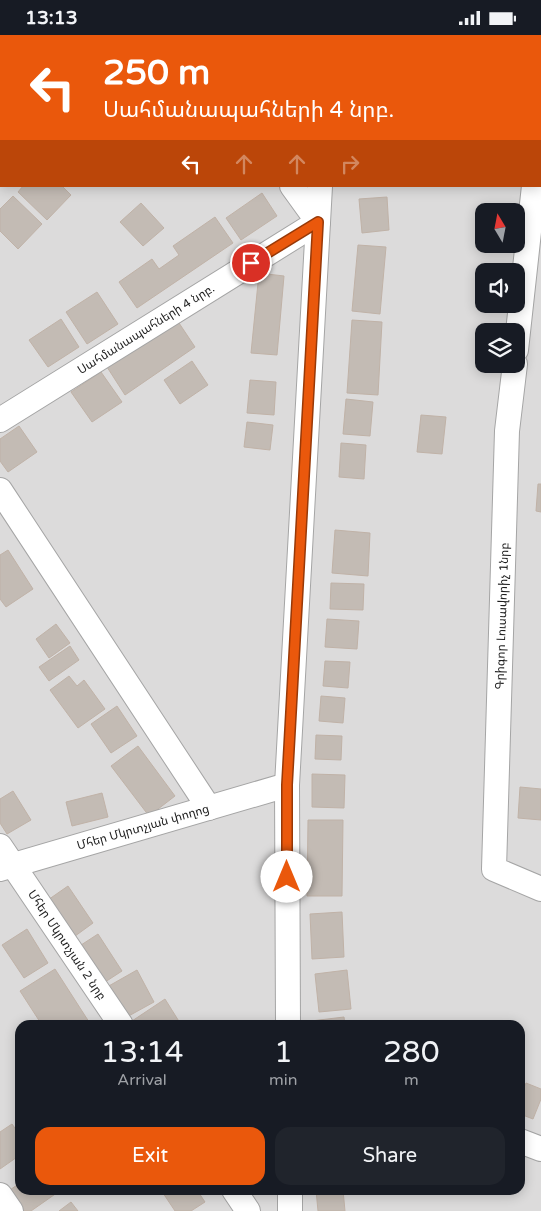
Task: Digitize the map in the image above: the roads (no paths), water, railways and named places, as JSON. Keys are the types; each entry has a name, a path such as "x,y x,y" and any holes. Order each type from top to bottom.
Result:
{"street":[{"path":"293,187 318,222"},
{"path":"288,1020 287,785 320,187"},
{"path":"519,323 534,187"},
{"name":"Սահմանապահների 4 նրբ.","path":"0,420 318,222"},
{"name":"Գրիգոր Լուսավորիչ 1նրբ","path":"514,373 507,431 494,869 541,889"},
{"path":"0,490 209,808"},
{"name":"Մհեր Մկրտչյան փողոց","path":"4,860 209,808 287,785"},
{"name":"Մհեր Մկրտչյան 2 նրբ","path":"4,860 117,1020"},
{"path":"525,1143 541,1149"},
{"path":"0,1195 11,1211"},
{"path":"237,1195 248,1211"},
{"path":"290,1195 290,1211"}]}
